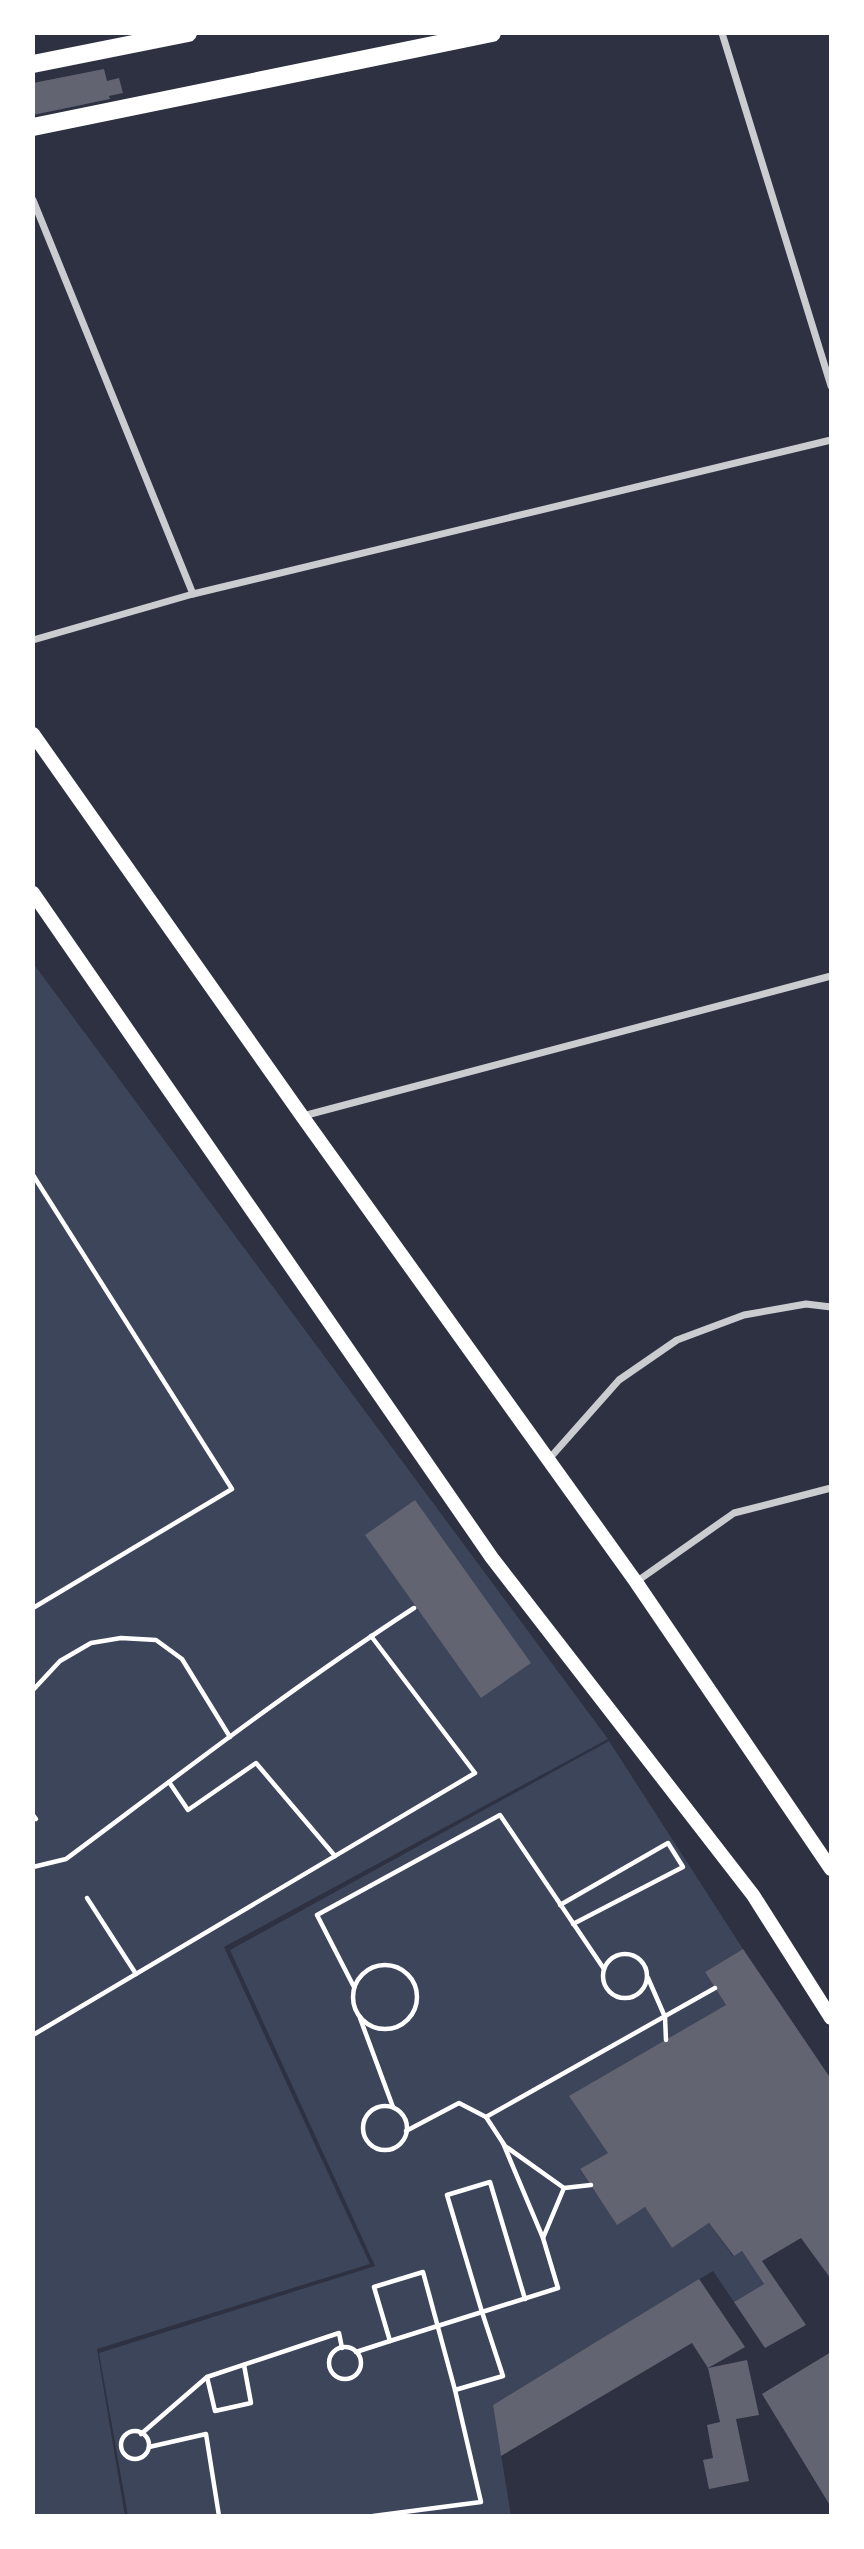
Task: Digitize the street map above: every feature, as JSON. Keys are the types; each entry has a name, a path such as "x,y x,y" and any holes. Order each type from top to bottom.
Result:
{"main road":[{"path":"33,64 188,33"},
{"path":"33,127 492,33"},
{"path":"33,734 302,1116 636,1582 831,1869"},
{"path":"33,893 492,1558 753,1895 831,2018"}],"street":[{"path":"722,33 831,386"},
{"path":"33,200 193,594"},
{"path":"33,640 193,594 831,440"},
{"path":"302,1116 831,976"},
{"path":"549,1459 619,1380 677,1340 744,1315 806,1304 831,1307"},
{"path":"636,1582 734,1513 831,1488"}],"path":[{"path":"33,1175 232,1489 33,1608"},
{"path":"33,1867 66,1859 230,1737 414,1608"},
{"path":"33,2035 475,1773 371,1636"},
{"path":"33,1690 60,1661 91,1643 121,1638 156,1640 182,1659 230,1737"},
{"path":"169,1783 188,1810 256,1763 335,1856"},
{"path":"354,1987 317,1915 500,1815 604,1969 608,1989 619,1997 626,1998 639,1993 647,1975"},
{"path":"560,1905 668,1843 683,1867 573,1924"},
{"path":"87,1898 136,1974"},
{"path":"604,1969 614,1957 629,1955 641,1961 665,2017 666,2040"},
{"path":"360,2017 377,2029 399,2026 407,2020 417,2001 416,1991 406,1972 387,1965 376,1966 366,1971 354,1987 352,1998 393,2107 405,2117 406,2131 400,2144 393,2148 379,2148 367,2140 363,2127 368,2114 379,2107 393,2107"},
{"path":"486,2116 715,1988"},
{"path":"356,2352 361,2361 359,2372 350,2379 339,2379 331,2371 329,2361 333,2352 342,2348 356,2352 558,2288 543,2238 503,2143 486,2116 459,2103 406,2131"},
{"path":"503,2143 564,2188 591,2185"},
{"path":"455,2390 503,2376 447,2195 490,2182 525,2299"},
{"path":"543,2238 564,2188"},
{"path":"373,2516 481,2502 455,2390 423,2272 374,2287 390,2341"},
{"path":"141,2434 207,2377 339,2333 342,2348"},
{"path":"207,2377 215,2411 251,2403 244,2365"},
{"path":"149,2447 147,2439 137,2431 128,2433 122,2441 122,2450 128,2457 138,2459 149,2447 206,2434 219,2516"}],"shaded area":[{"path":"33,963 608,1739 224,1947 370,2264 97,2349 125,2516 33,2516"},
{"path":"609,1741 743,1949 705,1972 726,2005 608,2153 580,2170 617,2224 645,2207 672,2248 709,2223 733,2256 742,2251 764,2284 734,2302 713,2271 493,2405 511,2516 128,2516 99,2353 375,2266 230,1950"}],"building":[{"path":"104,69 107,81 119,78 123,93 109,96 110,99 33,115 33,83"},
{"path":"415,1500 531,1663 481,1698 365,1535"},
{"path":"743,1949 831,2079 831,2279 801,2238 762,2261 806,2325 765,2348 734,2302 764,2284 742,2251 734,2256 709,2223 672,2248 645,2207 617,2225 580,2169 608,2153 569,2096 726,2005 705,1972"},
{"path":"699,2279 745,2347 708,2368 692,2343 501,2456 493,2405"},
{"path":"831,2352 831,2507 762,2394"},
{"path":"747,2360 759,2415 736,2419 749,2481 709,2489 703,2460 713,2458 707,2425 720,2422 708,2368"}]}
